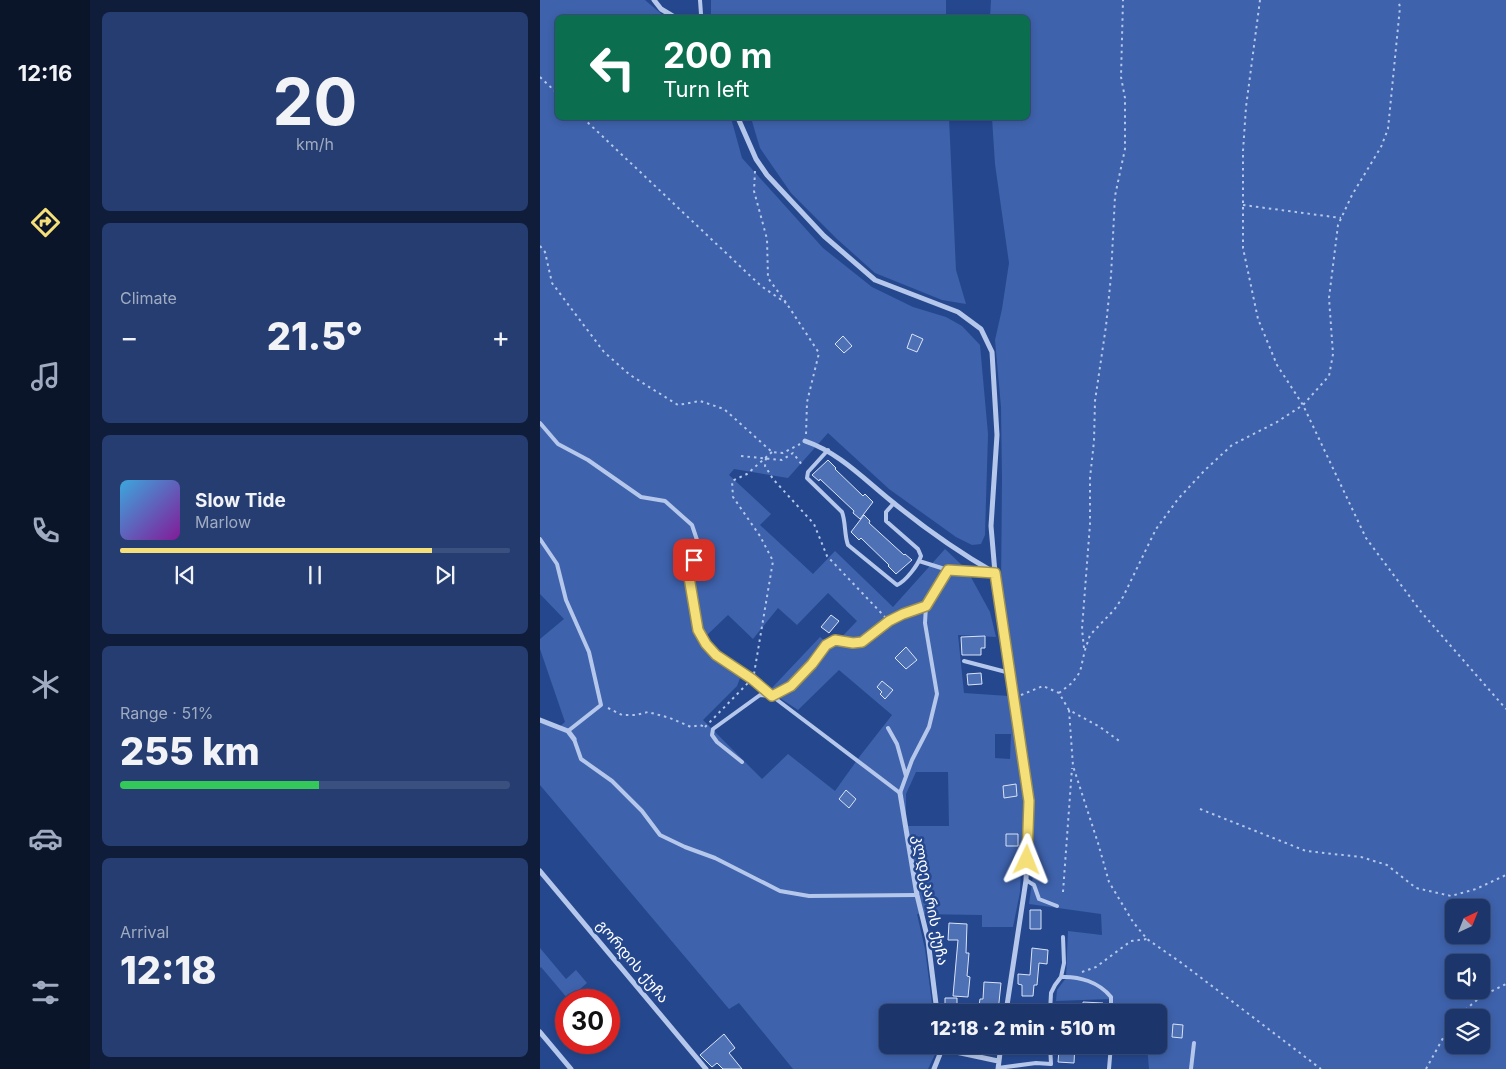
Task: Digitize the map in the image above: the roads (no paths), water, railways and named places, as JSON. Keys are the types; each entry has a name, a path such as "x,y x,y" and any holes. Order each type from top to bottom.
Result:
{"street":[{"path":"654,0 661,9 671,15"},
{"path":"739,120 756,159 766,175 824,236 875,280 958,312 981,329 992,352 998,434 992,526 995,573 1029,801 1026,880 1007,1004"},
{"path":"805,441 828,450 894,503 955,548 995,573"},
{"path":"540,720 568,731 574,739"},
{"name":"კლდეკარის ქუჩა","path":"900,793 916,895 928,940 936,1004"},
{"name":"გორდის ქუჩა","path":"540,871 706,1069"},
{"path":"540,1032 568,1068"},
{"path":"934,1069 939,1054"},
{"path":"970,1054 998,1061"},
{"path":"998,1069 999,1054"}],"lane":[{"path":"700,0 700,15"},
{"path":"540,423 558,444 588,460 641,497 665,501 692,526 698,543 689,577 698,630 706,644 716,655 752,679 900,793 929,727 937,694 926,622 926,606 948,570"},
{"path":"828,450 808,472 807,478 842,512 848,545 897,585 902,583 921,556 918,549 886,521 886,512 894,503"},
{"path":"540,539 557,564 566,600 588,652 601,705 568,731"},
{"path":"919,561 948,570 995,573"},
{"path":"742,762 717,742 712,735 713,729 760,695 772,696 791,686 812,664 826,645 835,640 853,643 862,642 889,621 926,606"},
{"path":"964,661 1010,672"},
{"path":"888,728 897,744 906,776"},
{"path":"574,739 581,759 612,781 642,811 660,835 715,858 780,891 809,896 916,895"},
{"path":"1026,880 1034,885 1039,898 1057,906"},
{"path":"1051,1004 1052,993 1061,977 1064,963 1063,937"},
{"path":"1061,977 1073,976 1100,986 1111,997 1111,1004"},
{"path":"1191,1069 1194,1043"},
{"path":"1050,1054 1051,1064"},
{"path":"1109,1069 1110,1054"},
{"path":"998,1069 1036,1063 1051,1064 1056,1069"}]}
